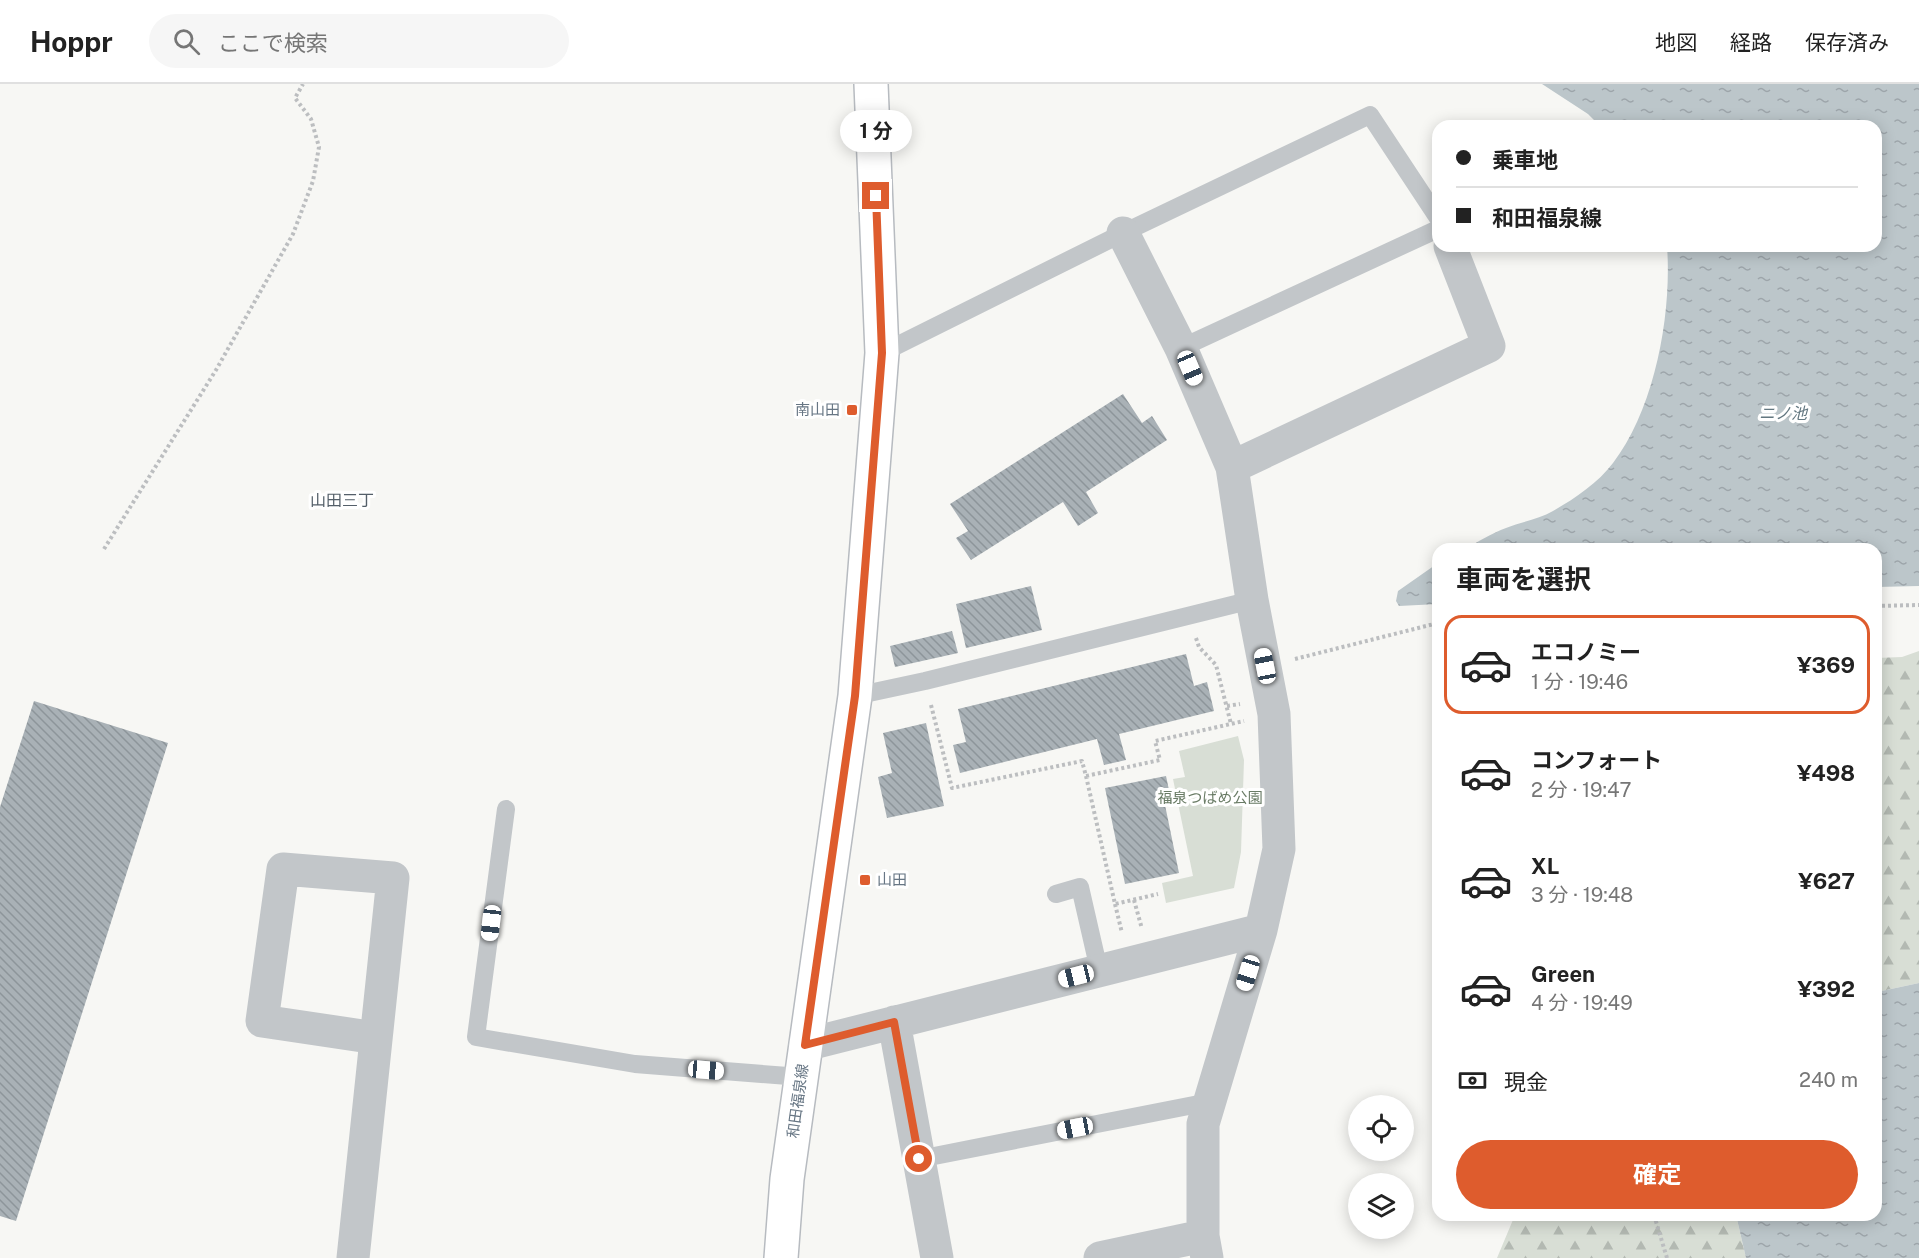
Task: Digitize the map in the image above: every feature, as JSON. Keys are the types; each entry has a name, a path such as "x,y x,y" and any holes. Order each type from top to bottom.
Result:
{"main road":[{"name":"和田福泉線","path":"788,1250 787,1179 855,696 882,353 871,84"}],"street":[{"path":"1100,1258 1205,1247 1203,1124 1261,930 1279,849 1274,714 1252,600 1232,467 1181,348 1123,233"},
{"path":"1232,467 1489,346 1452,252"},
{"path":"353,1258 393,878 283,868 262,1022 376,1038"},
{"path":"805,1045 1261,930"},
{"path":"894,1022 937,1258"}],"lane":[{"path":"882,353 1123,233 1370,115 1432,209"},
{"path":"1181,348 1432,232"},
{"path":"855,696 1252,600"},
{"path":"506,809 476,1037 635,1064 801,1077"},
{"path":"1056,894 1080,887 1099,970"},
{"path":"919,1159 1209,1102"}],"path":[{"path":"104,549 216,370 293,234 314,181 319,147 311,119 295,98 303,84"},
{"path":"1882,606 1919,605"},
{"path":"1086,776 1160,760 1155,741 1233,724 1216,665 1199,647 1190,616"},
{"path":"1265,666 1432,624"},
{"path":"924,681 952,788 1082,760 1124,940"},
{"path":"1115,904 1158,894"},
{"path":"1656,1221 1667,1258"}],"green space":[{"path":"1919,651 1919,983 1882,991 1882,658 1902,657"},
{"name":"福泉つばめ公園","path":"1238,736 1244,760 1241,852 1234,888 1166,903 1162,883 1193,876 1173,779 1185,777 1179,751"},
{"path":"1512,1221 1737,1221 1746,1258 1497,1258"}],"water":[{"name":"ニノ池","path":"1542,84 1919,84 1919,586 1882,587 1882,543 1476,543 1501,530 1542,516 1569,501 1600,477 1628,441 1650,388 1658,359 1667,301 1667,252 1882,252 1882,120 1594,120"},
{"path":"1432,567 1432,604 1399,606 1396,601 1398,591"},
{"path":"1919,983 1919,1258 1746,1258 1737,1221 1882,1221 1882,991"}],"building":[{"path":"1123,394 1142,423 1152,416 1167,440 1086,492 1098,513 1078,526 1063,502 971,560 956,538 968,531 950,504"},
{"path":"1031,586 1042,630 966,648 956,604"},
{"path":"952,631 958,653 895,667 890,646"},
{"path":"1186,654 1194,686 1207,682 1214,711 1119,734 1126,760 1104,765 1097,739 960,773 953,745 966,742 958,709"},
{"path":"34,701 168,743 16,1221 0,1216 0,807"},
{"path":"926,723 944,806 887,818 878,777 892,773 883,733"},
{"path":"1166,776 1172,804 1165,805 1179,873 1125,884 1105,788"}],"place":[{"name":"南山田","path":"852,410"},
{"name":"山田","path":"865,880"}],"district":[{"name":"山田三丁","path":"342,500"}],"route":[{"path":"876,196 882,353 855,696 805,1045 894,1022 919,1159"}]}
